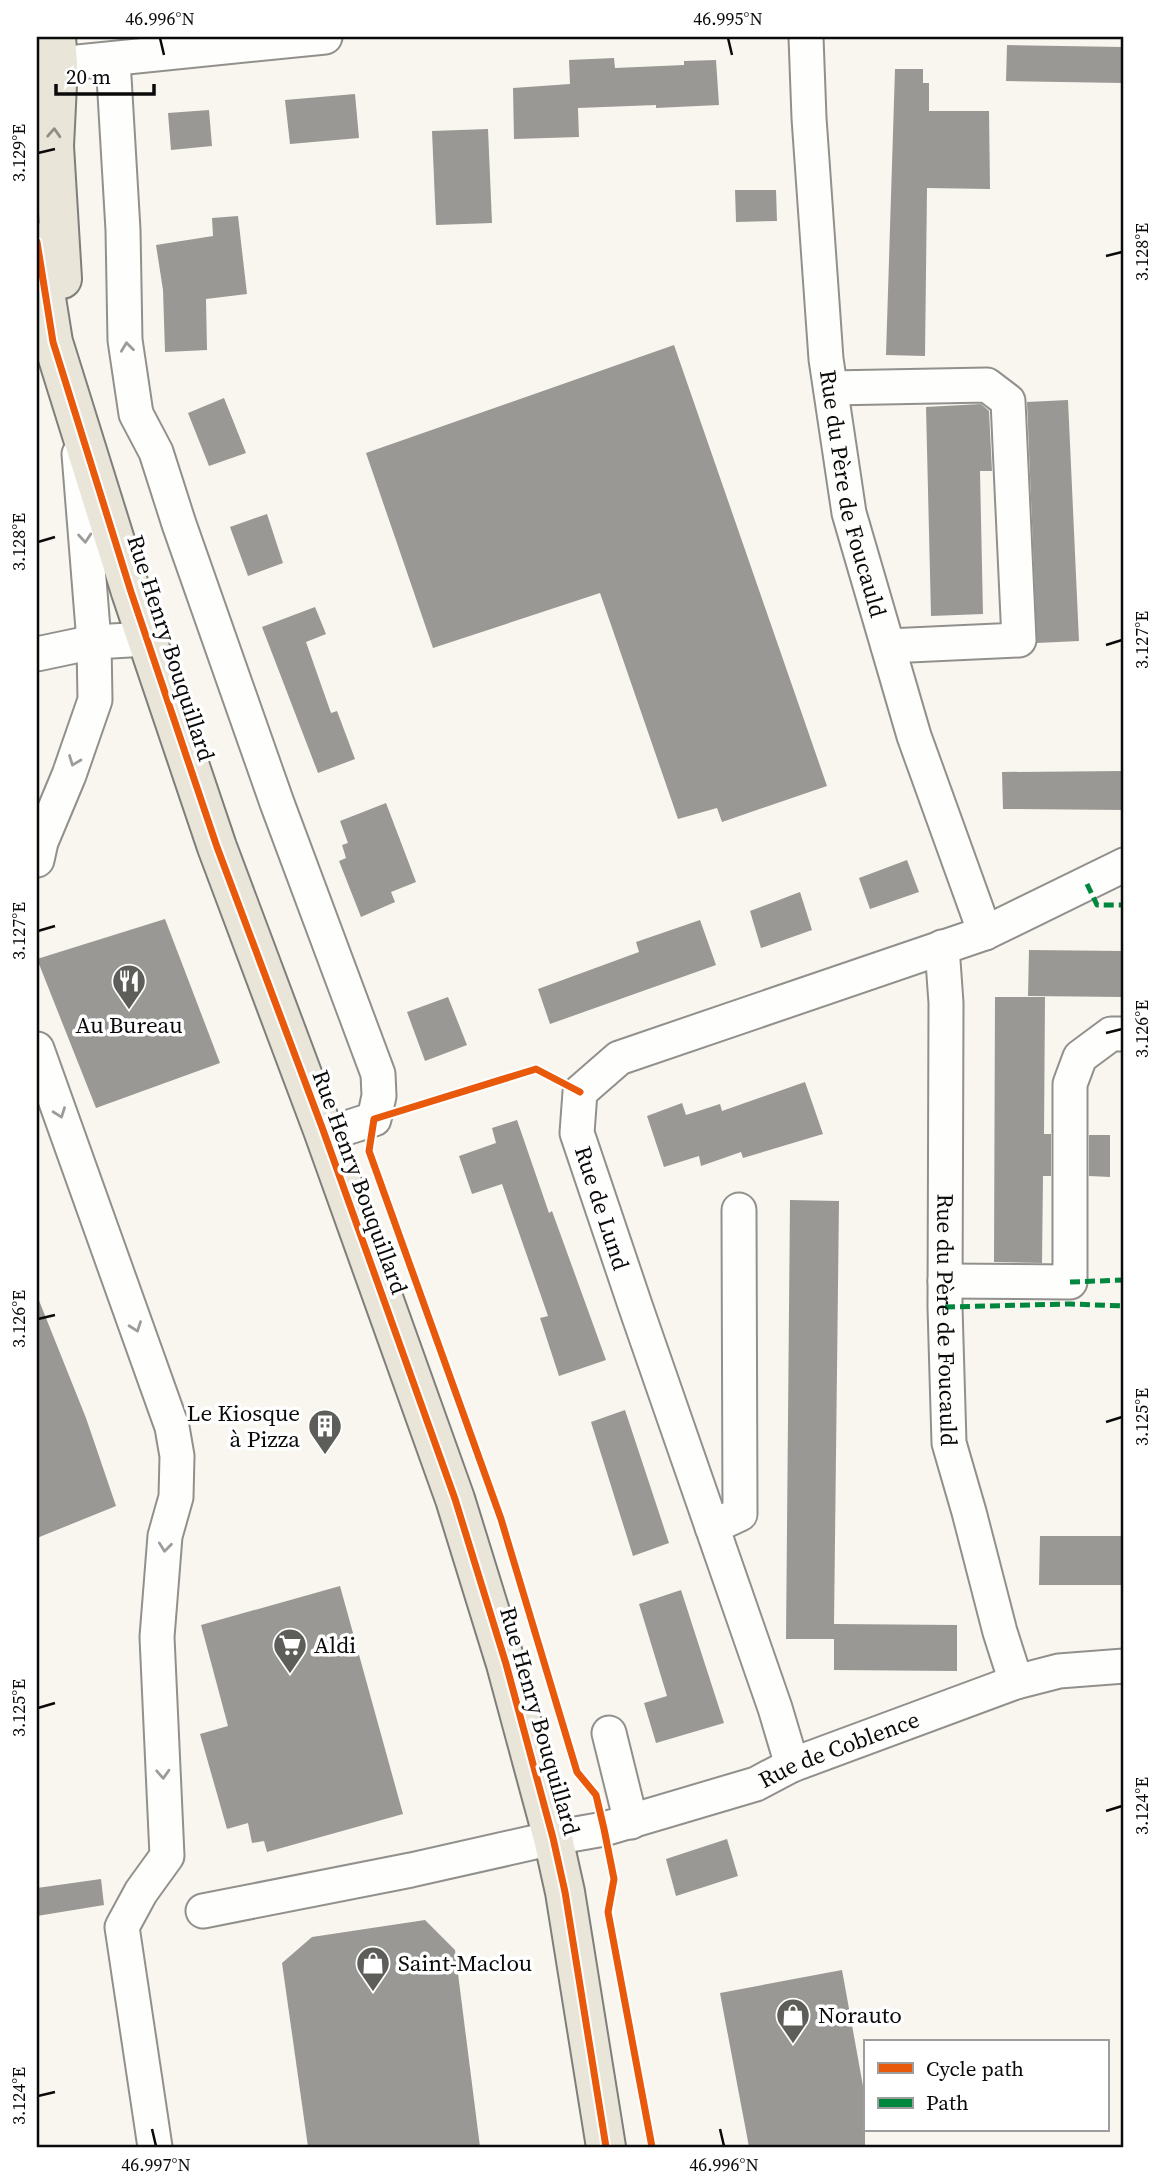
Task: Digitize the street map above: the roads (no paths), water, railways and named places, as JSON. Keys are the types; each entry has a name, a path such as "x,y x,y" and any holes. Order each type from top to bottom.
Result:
{"main road":[{"name":"Rue Henry Bouquillard","path":"57,51 54,146 66,345"},
{"name":"Rue Henry Bouquillard","path":"37,198 66,345 77,421"},
{"name":"Rue Henry Bouquillard","path":"37,242 53,342 147,639 217,847 323,1130 455,1499 506,1664 565,1892 606,2147"}],"street":[{"path":"57,51 113,60 325,37"},
{"name":"Rue du Père de Foucauld","path":"806,37 826,359 849,513 915,736 985,933"},
{"path":"113,60 125,340 136,414 156,452 272,790 378,1074 379,1096 374,1119 346,1128 323,1130"},
{"path":"831,388 987,385 1008,401 1019,640 888,646"},
{"path":"37,860 41,842 74,762 95,700 94,642 77,421"},
{"path":"37,654 94,642 147,639"},
{"name":"Rue de Lund","path":"792,1765 775,1708 577,1133 580,1092 619,1058 985,933 1124,866"},
{"name":"Rue du Père de Foucauld","path":"942,947 946,1003 948,1443 1016,1682"},
{"path":"946,1281 1070,1282 1070,1084 1080,1057 1111,1034 1124,1034"},
{"path":"37,1049 172,1427 177,1456 176,1497 165,1536 157,1637 167,1856 141,1892 121,1927 155,2147"},
{"path":"712,1527 740,1514 739,1210"},
{"name":"Rue de Coblence","path":"203,1911 411,1870 631,1822 756,1784 792,1765 1016,1682 1059,1671 1124,1667"},
{"path":"609,1733 631,1822"}],"place":[{"name":"Au Bureau","path":"129,1011"},
{"name":"Le Kiosque à Pizza","path":"325,1456"},
{"name":"Aldi","path":"290,1675"},
{"name":"Saint-Maclou","path":"373,1993"},
{"name":"Norauto","path":"793,2045"}]}
